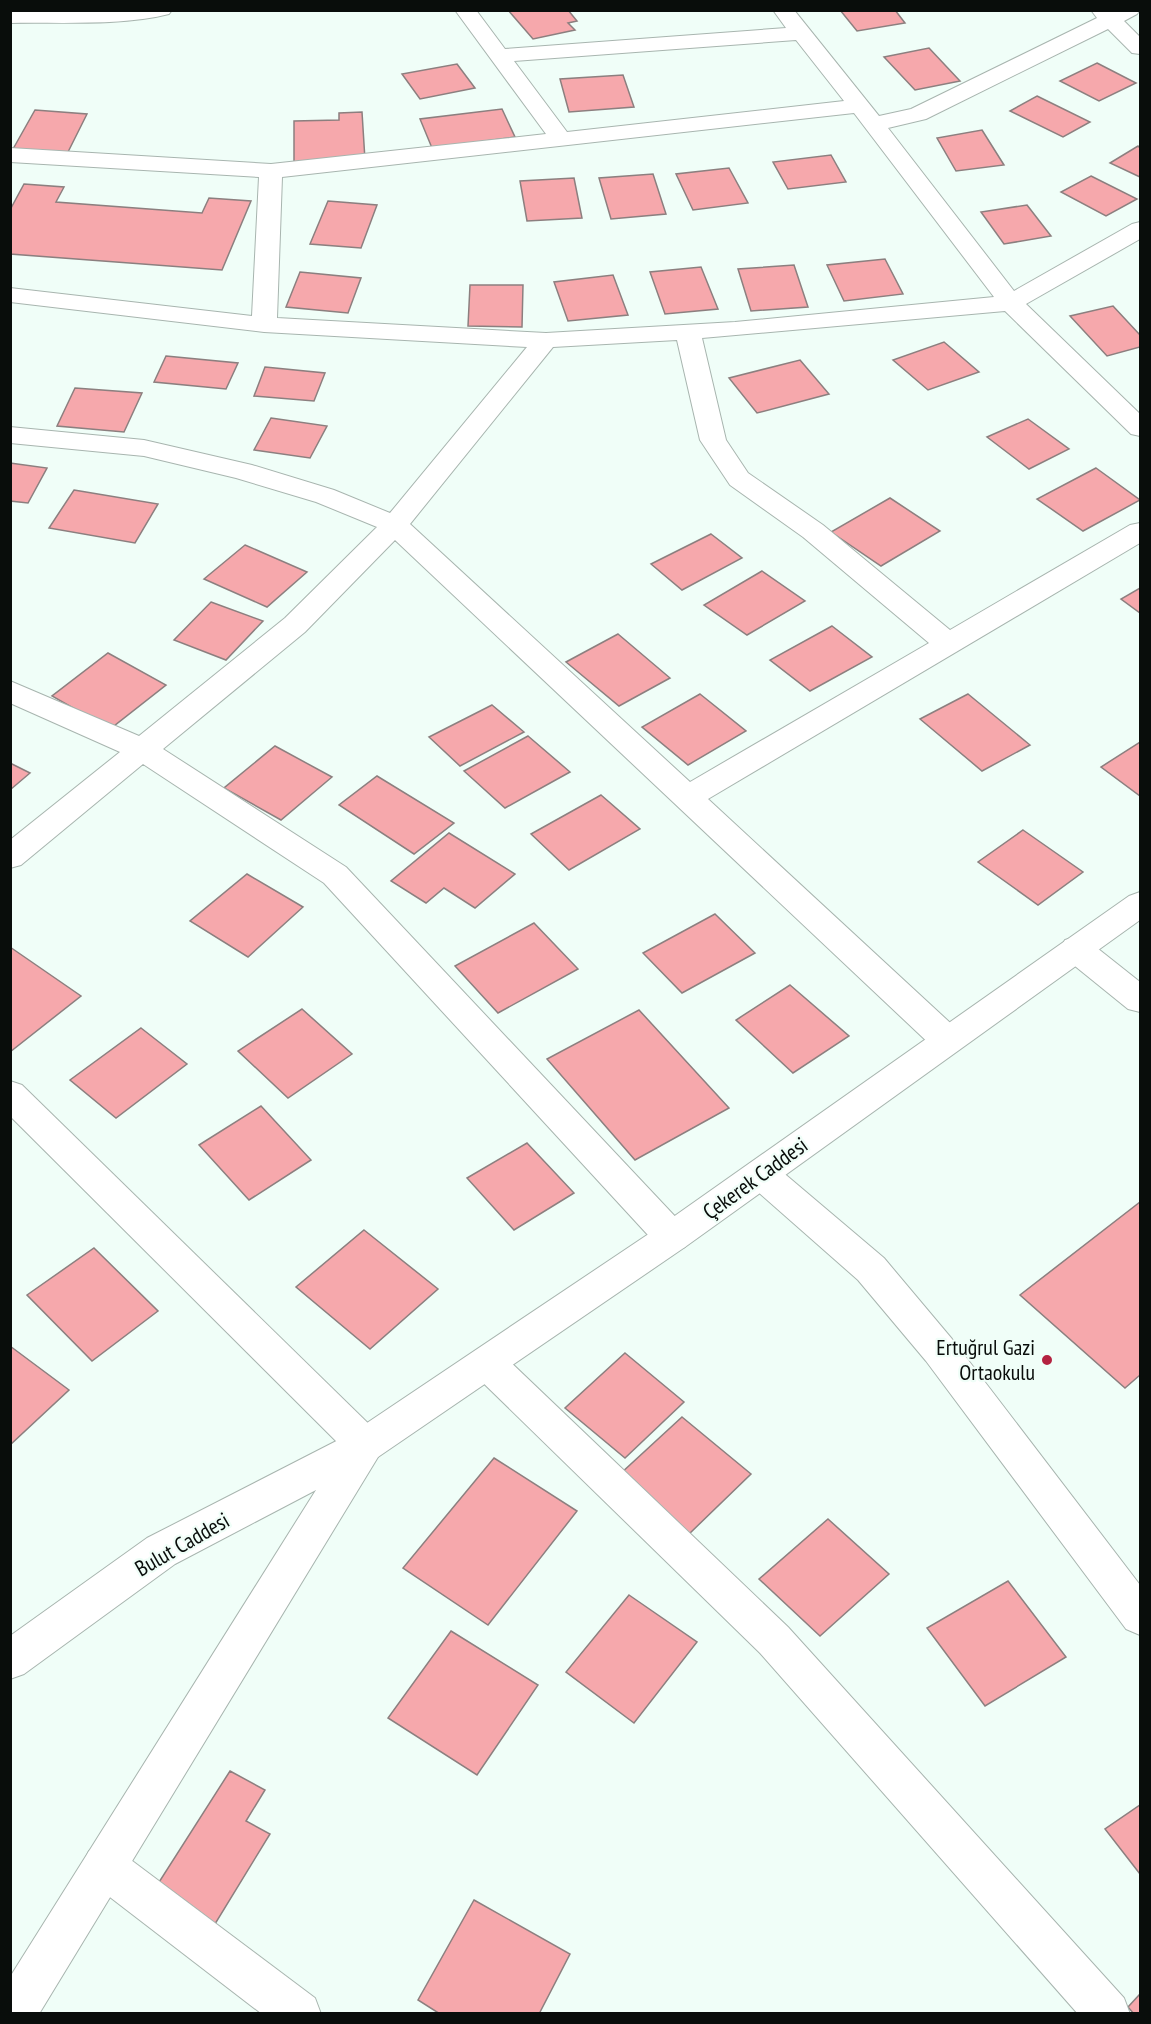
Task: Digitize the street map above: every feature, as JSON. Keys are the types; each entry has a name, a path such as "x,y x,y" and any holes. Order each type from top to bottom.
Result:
{"street":[{"path":"10,17 118,14 162,10"},
{"path":"465,10 561,139"},
{"path":"783,10 867,115 1011,303 1140,428"},
{"path":"10,155 271,171 561,139 867,115 918,114 1114,14 1140,48"},
{"path":"499,56 801,33"},
{"path":"264,326 271,171"},
{"path":"10,296 264,326 546,340 688,332 1011,303 1140,229"},
{"path":"688,332 713,440 739,478 813,531 948,644"},
{"path":"10,857 295,625 395,525 546,340"},
{"path":"10,435 155,450 243,471 325,496 395,525 947,1040"},
{"path":"687,798 1140,531"},
{"path":"10,691 143,750 335,875 672,1237"},
{"name":"Çekerek Caddesi","path":"365,1446 672,1237 1140,904"},
{"path":"1076,949 1140,1000"},
{"path":"10,1094 365,1446 13,2013"},
{"path":"760,1174 871,1269 939,1350 1140,1616"},
{"path":"487,1363 774,1640 998,1887 1108,2013"},
{"name":"Bulut Caddesi","path":"10,1660 160,1551 365,1446"},
{"path":"104,1866 299,2013"}],"building":[{"path":"508,10 568,10 577,21 568,23 575,30 533,39"},
{"path":"840,10 895,10 905,23 857,31"},
{"path":"929,48 960,81 915,90 884,57"},
{"path":"1097,63 1136,83 1099,101 1060,81"},
{"path":"457,64 475,88 420,99 402,74"},
{"path":"623,75 634,107 569,112 560,79"},
{"path":"1037,96 1090,122 1063,137 1010,111"},
{"path":"502,109 515,137 432,148 420,119"},
{"path":"35,110 87,114 67,154 13,149"},
{"path":"362,112 365,160 294,163 294,121 339,120 339,113"},
{"path":"982,130 1004,165 956,171 937,138"},
{"path":"1138,146 1140,148 1140,177 1110,163"},
{"path":"831,155 846,182 788,189 773,162"},
{"path":"729,168 748,203 693,210 676,174"},
{"path":"653,174 666,214 611,219 599,178"},
{"path":"1091,176 1137,199 1106,216 1061,192"},
{"path":"574,178 582,218 527,221 520,181"},
{"path":"24,184 64,187 56,202 202,213 209,198 251,201 222,270 10,254 10,210"},
{"path":"328,201 377,205 361,248 310,244"},
{"path":"1027,205 1051,236 1004,244 981,212"},
{"path":"885,259 903,294 844,301 827,265"},
{"path":"794,265 808,307 751,311 738,269"},
{"path":"701,267 718,309 665,314 650,272"},
{"path":"300,272 361,278 348,313 286,307"},
{"path":"613,275 628,315 568,321 554,282"},
{"path":"470,285 523,285 522,327 468,326"},
{"path":"1113,306 1140,335 1140,347 1107,356 1070,316"},
{"path":"944,342 979,372 928,390 893,360"},
{"path":"166,356 238,363 226,389 154,382"},
{"path":"800,360 829,394 757,413 729,378"},
{"path":"265,367 325,373 314,401 254,396"},
{"path":"75,388 142,393 124,432 57,426"},
{"path":"271,418 327,426 310,458 254,450"},
{"path":"1028,419 1069,449 1029,469 987,437"},
{"path":"10,463 47,468 28,503 10,501"},
{"path":"1096,468 1140,500 1083,531 1037,499"},
{"path":"74,490 158,504 135,543 49,528"},
{"path":"890,498 940,531 881,566 831,532"},
{"path":"711,534 742,558 682,590 651,564"},
{"path":"245,545 307,572 267,607 204,579"},
{"path":"762,571 805,601 747,635 704,605"},
{"path":"1140,588 1140,613 1121,599"},
{"path":"211,602 263,621 226,660 174,640"},
{"path":"832,626 872,657 810,691 770,660"},
{"path":"618,634 670,678 619,706 566,662"},
{"path":"108,653 166,685 110,729 52,696"},
{"path":"700,694 746,731 688,765 642,727"},
{"path":"968,694 1030,745 982,771 920,719"},
{"path":"492,705 524,732 460,766 429,737"},
{"path":"528,736 570,772 505,808 464,771"},
{"path":"1140,742 1140,796 1101,767"},
{"path":"275,746 332,777 281,820 224,788"},
{"path":"10,763 30,773 10,790"},
{"path":"377,776 454,823 414,854 339,805"},
{"path":"601,795 640,829 569,870 531,834"},
{"path":"1023,830 1083,872 1038,905 978,862"},
{"path":"449,833 515,874 475,908 444,888 426,903 391,881"},
{"path":"247,874 303,907 248,957 190,921"},
{"path":"715,914 755,953 682,993 643,953"},
{"path":"534,923 578,969 498,1013 455,966"},
{"path":"10,947 81,996 10,1052"},
{"path":"790,985 849,1036 793,1073 736,1020"},
{"path":"302,1009 352,1054 288,1098 238,1051"},
{"path":"639,1010 729,1108 635,1160 547,1059"},
{"path":"141,1028 187,1064 116,1118 70,1080"},
{"path":"261,1106 311,1160 249,1200 199,1145"},
{"path":"527,1143 574,1193 514,1230 467,1178"},
{"path":"1140,1202 1140,1375 1125,1388 1020,1295"},
{"path":"364,1230 438,1289 370,1349 296,1287"},
{"path":"94,1248 158,1311 92,1361 27,1295"},
{"path":"10,1346 69,1390 10,1445"},
{"path":"625,1353 684,1402 625,1458 565,1408"},
{"path":"682,1417 751,1474 688,1535 619,1475"},
{"path":"494,1458 577,1511 488,1625 403,1568"},
{"path":"828,1519 889,1574 820,1636 759,1579"},
{"path":"1008,1581 1066,1657 985,1706 927,1628"},
{"path":"629,1595 697,1642 634,1723 566,1672"},
{"path":"451,1631 538,1685 477,1775 388,1718"},
{"path":"230,1771 265,1790 246,1821 270,1834 215,1924 154,1890"},
{"path":"1140,1805 1140,1874 1105,1829"},
{"path":"474,1900 570,1954 539,2014 440,2014 418,2000"},
{"path":"1140,1994 1140,2014 1134,2014 1128,2007"}],"place":[{"name":"Ertuğrul Gazi Ortaokulu","path":"1047,1360"}]}
